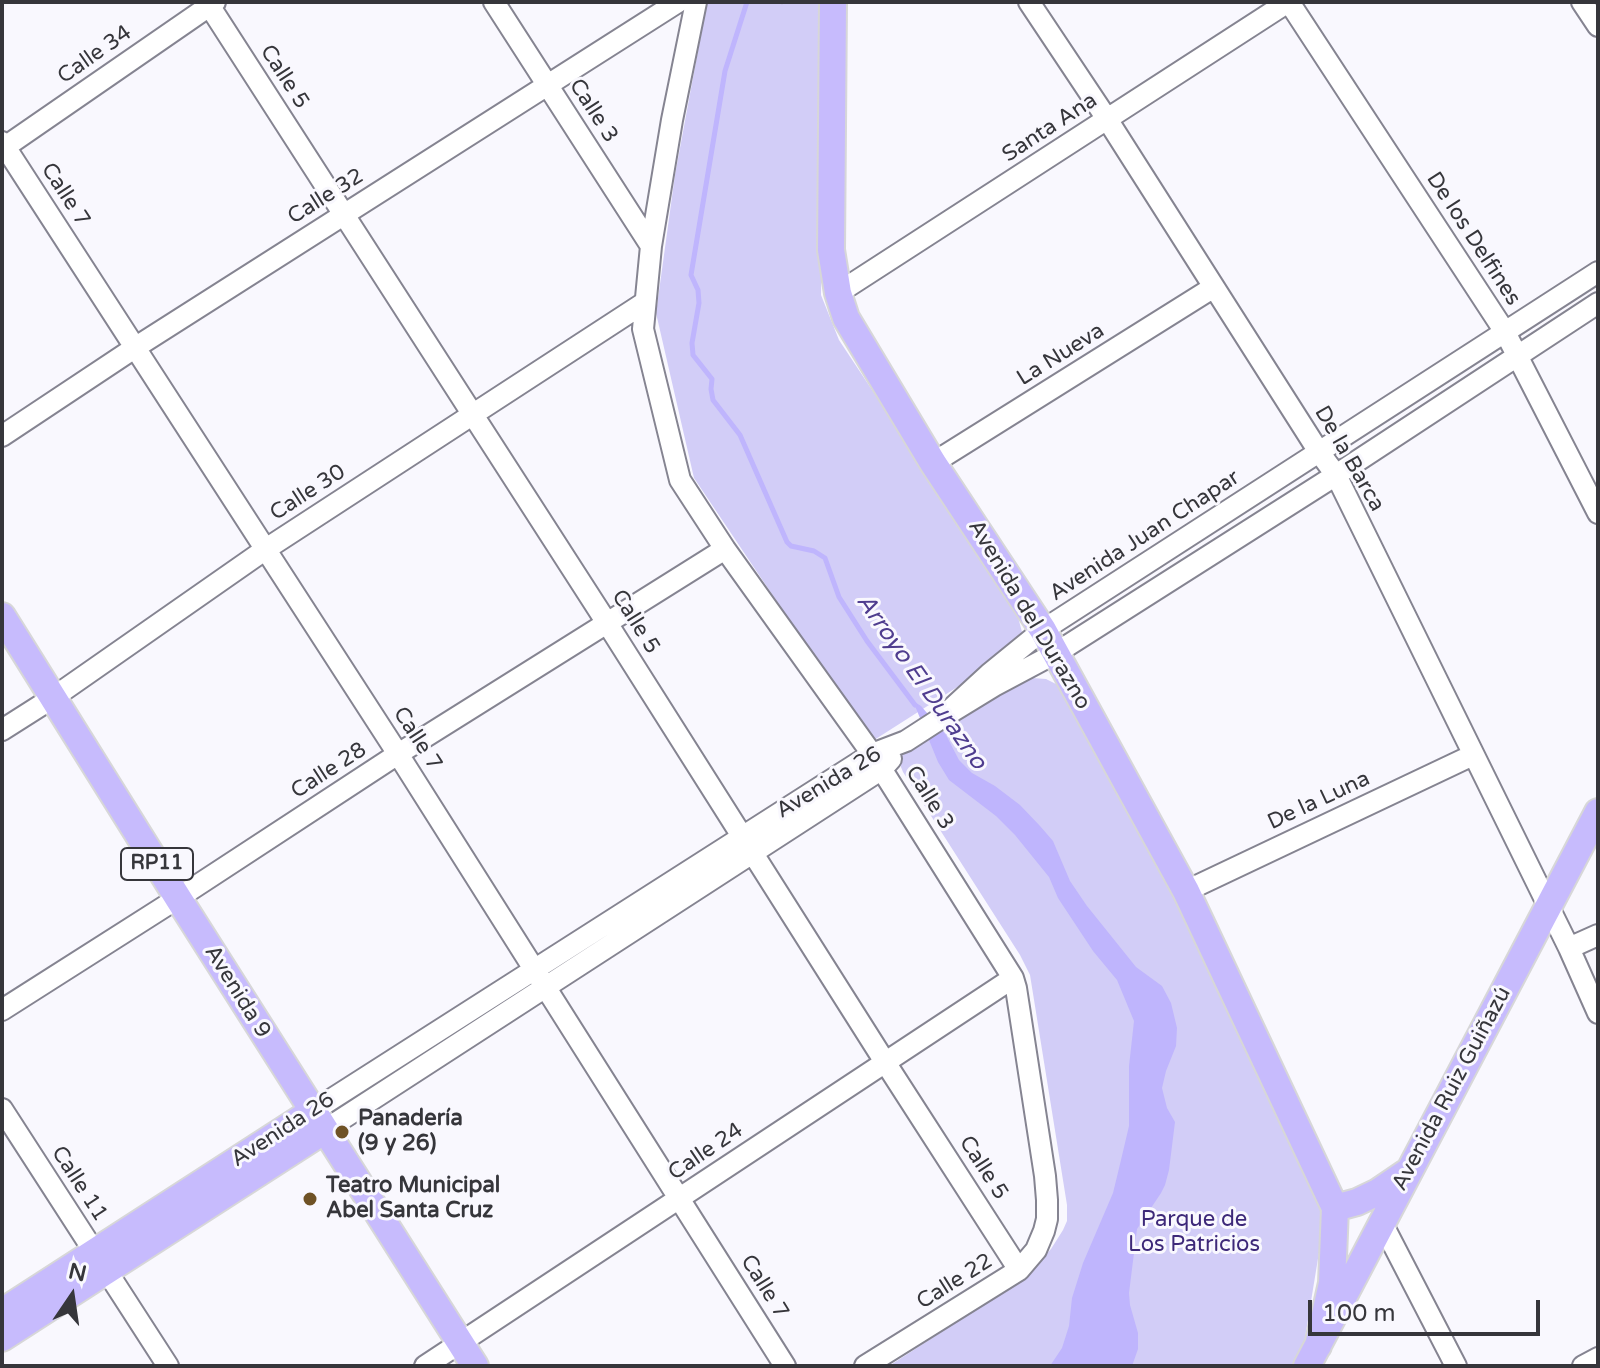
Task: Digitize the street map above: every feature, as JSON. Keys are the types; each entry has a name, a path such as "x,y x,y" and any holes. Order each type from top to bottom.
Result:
{"main road":[{"name":"Avenida del Durazno","path":"833,2 831,250 838,293 846,318 933,463 1050,641 1186,891 1335,1208"},
{"name":"Avenida 9","path":"2,616 475,1366"},
{"name":"Avenida Ruiz Guiñazú","path":"1312,1356 1598,812"},
{"name":"Avenida 26","path":"2,1338 101,1261 319,1120"},
{"path":"1312,1356 1332,1283 1335,1208 1378,1192 1409,1171"},
{"name":"Avenida 26","path":"2,1312 101,1261"}],"street":[{"name":"Calle 3","path":"494,2 651,246"},
{"name":"Calle 32","path":"2,436 136,347 678,2"},
{"name":"Calle 3","path":"696,2 651,246 643,329 680,480 725,549 877,761 1013,978 1045,1176 1047,1219"},
{"name":"De la Barca","path":"1029,2 1336,475 1598,1013"},
{"name":"Santa Ana","path":"838,293 1289,2"},
{"name":"De los Delfines","path":"1289,2 1505,332 1598,513"},
{"path":"1582,2 1598,26"},
{"name":"Calle 34","path":"3,146 210,3"},
{"name":"Calle 5","path":"210,3 1019,1270"},
{"name":"Calle 7","path":"3,146 398,754 785,1366"},
{"name":"Avenida Juan Chapar","path":"1050,641 1319,452 1598,272"},
{"name":"La Nueva","path":"933,463 1214,287"},
{"name":"Calle 30","path":"2,730 266,549 644,303"},
{"name":"Avenida Juan Chapar","path":"906,741 940,719 989,674 1336,475 1598,303"},
{"name":"Calle 28","path":"2,1010 398,754 725,549"},
{"name":"Avenida 26","path":"319,1120 546,987 747,845 906,741"},
{"name":"De la Luna","path":"1186,891 1473,755"},
{"name":"Avenida 26","path":"319,1120 535,969 747,845"},
{"path":"1569,948 1598,935"},
{"name":"Calle 24","path":"425,1366 1013,978"},
{"name":"Calle 11","path":"2,1109 168,1366"},
{"name":"Calle 22","path":"865,1366 1019,1270 1036,1250 1047,1219"},
{"path":"1382,1223 1456,1366"},
{"path":"1583,1366 1598,1358"}],"green space":[{"path":"707,2 824,2 821,295 839,340 1015,606 1022,632 962,684 871,742 694,478 656,313 675,175"},
{"name":"Parque de Los Patricios","path":"1032,678 1046,679 1060,686 1089,723 1320,1201 1324,1222 1304,1344 1296,1366 889,1366 1009,1288 1051,1249 1067,1221 1030,975 899,762 900,757 947,725"}],"shaded area":[{"path":"913,701 946,735 959,760 972,773 1020,805 1053,841 1070,881 1087,906 1136,967 1162,986 1171,1003 1177,1028 1176,1046 1162,1088 1167,1108 1175,1122 1165,1185 1137,1229 1129,1293 1138,1333 1138,1349 1132,1366 1050,1366 1062,1348 1083,1263 1113,1193 1129,1126 1129,1066 1134,1021 1117,980 1093,951 1058,898 1049,877 996,816 949,780 938,762"}],"waterway":[{"name":"Arroyo El Durazno","path":"747,2 725,71 691,275 698,290 699,303 693,355 712,379 713,400 740,435 787,542 825,558 839,597 867,641 915,705"}],"place":[{"name":"Panadería (9 y 26)","path":"342,1132"},
{"name":"Teatro Municipal Abel Santa Cruz","path":"310,1199"}]}
